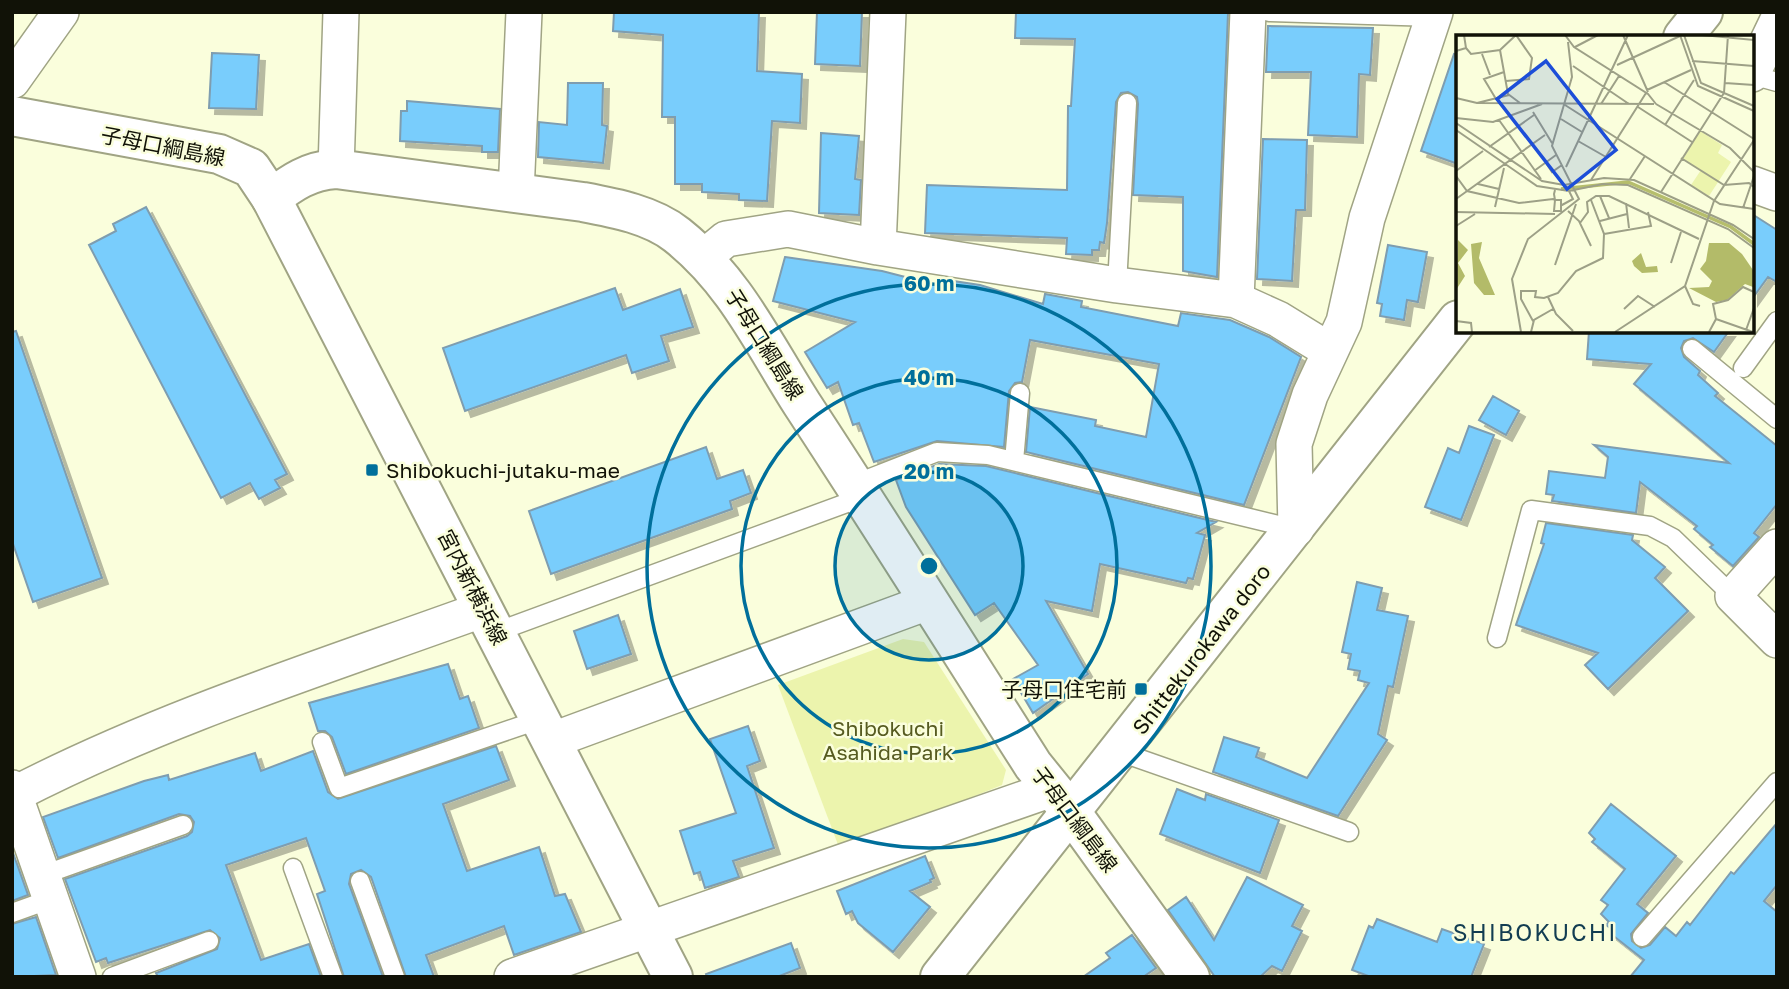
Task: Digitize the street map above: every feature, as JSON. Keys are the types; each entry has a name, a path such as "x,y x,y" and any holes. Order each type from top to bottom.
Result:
{"street":[{"path":"12,81 61,12"},
{"path":"336,169 341,12"},
{"path":"516,193 524,12"},
{"path":"878,247 888,12"},
{"path":"1237,300 1248,12"},
{"path":"1685,35 1702,12"},
{"path":"1296,529 1294,444 1310,395 1344,322 1367,218 1435,14"},
{"path":"1754,70 1777,22"},
{"name":"子母口綱島線","path":"12,116 219,154 251,168 271,198 301,176 318,170 336,169 617,208 675,233 704,258 747,310 928,602 1033,765 1062,800 1190,977"},
{"path":"1754,185 1777,193"},
{"name":"宮内新横浜線","path":"271,198 673,977"},
{"path":"704,258 726,239 788,229 878,247 1116,285 1237,300 1278,318 1330,351"},
{"name":"Shittekurokawa doro","path":"940,977 1062,800 1120,752 1456,323"},
{"path":"1777,547 1733,596 1777,640"},
{"path":"547,729 928,602"},
{"path":"78,977 16,806 73,764 148,732 490,621"},
{"path":"512,977 649,929 1062,800"}],"lane":[{"path":"1269,12 1435,14"},
{"path":"1754,75 1777,82"},
{"path":"1116,285 1127,103"},
{"path":"1743,368 1777,321"},
{"path":"1692,349 1777,419"},
{"path":"1014,461 1020,393"},
{"path":"490,621 859,491 937,452 988,455 1296,529"},
{"path":"1497,638 1531,510 1650,526 1673,538 1733,596"},
{"path":"322,742 339,788 547,729"},
{"path":"1120,752 1349,832"},
{"path":"1642,937 1777,782"},
{"path":"12,913 47,887 183,825"},
{"path":"293,868 333,977"},
{"path":"360,881 395,977"},
{"path":"112,977 209,941"}],"green space":[{"name":"Shibokuchi Asahida Park","path":"903,639 924,642 1006,770 1002,785 840,850 778,685"}],"building":[{"path":"614,12 759,12 757,71 802,74 800,123 772,121 767,201 739,200 739,194 702,192 702,184 675,184 675,117 662,117 663,35 613,31"},
{"path":"817,12 862,12 860,66 815,64"},
{"path":"1016,12 1228,13 1217,277 1183,271 1183,197 1133,195 1138,104 1137,97 1128,92 1121,93 1116,102 1104,243 1100,242 1099,250 1092,250 1092,255 1066,254 1067,238 925,233 927,185 1067,190 1068,106 1071,106 1075,39 1015,38"},
{"path":"1268,26 1373,28 1370,75 1359,74 1357,137 1308,135 1311,72 1266,72"},
{"path":"212,53 259,55 256,109 209,108"},
{"path":"1454,54 1456,54 1456,163 1421,151"},
{"path":"568,83 603,83 602,125 607,126 603,163 538,157 539,122 567,125"},
{"path":"407,101 500,109 498,152 482,152 482,146 400,141 401,111 407,111"},
{"path":"821,133 859,136 855,179 861,180 859,215 819,213"},
{"path":"1263,139 1307,140 1305,210 1296,210 1292,281 1257,279"},
{"path":"146,207 287,474 275,480 280,488 259,499 250,483 221,498 89,245 116,231 113,224"},
{"path":"1754,215 1777,230 1777,282 1768,277 1754,296"},
{"path":"1388,245 1427,252 1418,302 1407,300 1404,320 1380,316 1382,304 1377,303"},
{"path":"785,257 882,271 952,289 953,281 980,285 1043,304 1045,294 1082,301 1081,307 1178,326 1181,313 1230,320 1269,337 1301,357 1244,505 1026,452 1030,407 1096,420 1095,426 1146,437 1159,364 1030,340 1022,382 1015,383 1009,391 1004,447 937,441 874,462 859,423 853,425 838,382 827,388 805,352 855,322 773,301"},
{"path":"615,288 623,310 680,289 693,327 661,336 669,361 632,373 626,355 465,411 443,348"},
{"path":"16,331 102,578 33,602 12,541 12,332"},
{"path":"1589,332 1728,332 1714,352 1693,338 1684,341 1681,348 1684,357 1700,371 1698,375 1718,393 1715,396 1777,446 1777,504 1754,533 1759,537 1733,566 1710,547 1713,545 1694,529 1697,526 1640,482 1636,513 1552,501 1554,495 1546,494 1549,471 1605,478 1608,457 1594,445 1729,463 1634,384 1651,364 1587,359"},
{"path":"1493,396 1519,411 1506,435 1479,420"},
{"path":"1469,426 1494,435 1461,520 1425,507 1448,448 1459,453"},
{"path":"706,447 717,479 743,470 751,493 730,501 732,509 551,574 529,511"},
{"path":"939,464 986,466 1216,522 1197,533 1205,535 1193,579 1188,578 1186,583 1100,564 1092,611 1046,601 1088,674 1033,713 1013,679 1038,665 994,603 975,615 906,507 896,480"},
{"path":"1546,523 1633,535 1632,540 1665,567 1655,578 1688,611 1608,689 1585,665 1598,653 1516,625 1544,544 1541,543"},
{"path":"1357,582 1382,588 1377,610 1408,616 1393,687 1388,686 1378,734 1387,740 1338,816 1213,772 1224,737 1259,748 1256,757 1307,778 1369,683 1358,680 1360,671 1348,669 1351,654 1342,652"},
{"path":"618,615 631,654 587,669 574,631"},
{"path":"448,664 460,699 468,696 479,728 346,774 332,737 325,731 318,731 309,703"},
{"path":"748,726 760,761 747,766 774,848 733,861 739,877 705,888 700,872 694,874 680,831 736,813 710,739"},
{"path":"496,746 509,780 443,804 467,871 539,847 555,896 565,894 581,932 514,955 504,926 426,955 434,977 406,977 371,877 361,870 351,874 349,884 383,977 344,977 317,894 325,891 306,838 226,865 261,960 309,944 321,977 158,977 156,973 217,949 220,938 210,930 108,963 106,958 96,962 65,879 187,836 192,832 194,822 190,816 179,814 58,858 43,817 144,781 168,775 169,780 255,753 261,771 313,751 328,792 338,799"},
{"path":"1177,789 1205,800 1206,794 1279,820 1260,873 1160,834"},
{"path":"1611,804 1676,856 1637,904 1648,913 1631,934 1632,941 1641,948 1650,945 1665,927 1676,936 1687,922 1690,925 1731,872 1734,874 1777,823 1777,885 1764,901 1777,912 1777,977 1630,977 1644,960 1611,934 1614,931 1606,925 1609,922 1601,914 1608,905 1601,900 1625,869 1592,842 1595,839 1589,833"},
{"path":"12,850 28,895 12,901"},
{"path":"925,856 934,878 910,891 930,907 893,952 858,923 852,911 846,914 837,891"},
{"path":"1247,877 1303,905 1292,926 1302,931 1282,971 1272,966 1260,977 1215,977 1168,910 1186,897 1214,940"},
{"path":"36,917 56,975 12,977 12,924"},
{"path":"1377,919 1437,942 1442,929 1484,944 1471,977 1371,977 1352,970 1369,926 1373,928"},
{"path":"1132,935 1156,968 1143,977 1083,977 1110,958 1106,953"},
{"path":"791,943 800,968 777,977 707,977 706,974"}],"place":[{"name":"Shibokuchi-jutaku-mae","path":"372,470"},
{"name":"子母口住宅前","path":"1141,689"}],"district":[{"name":"SHIBOKUCHI","path":"1535,932"}]}
